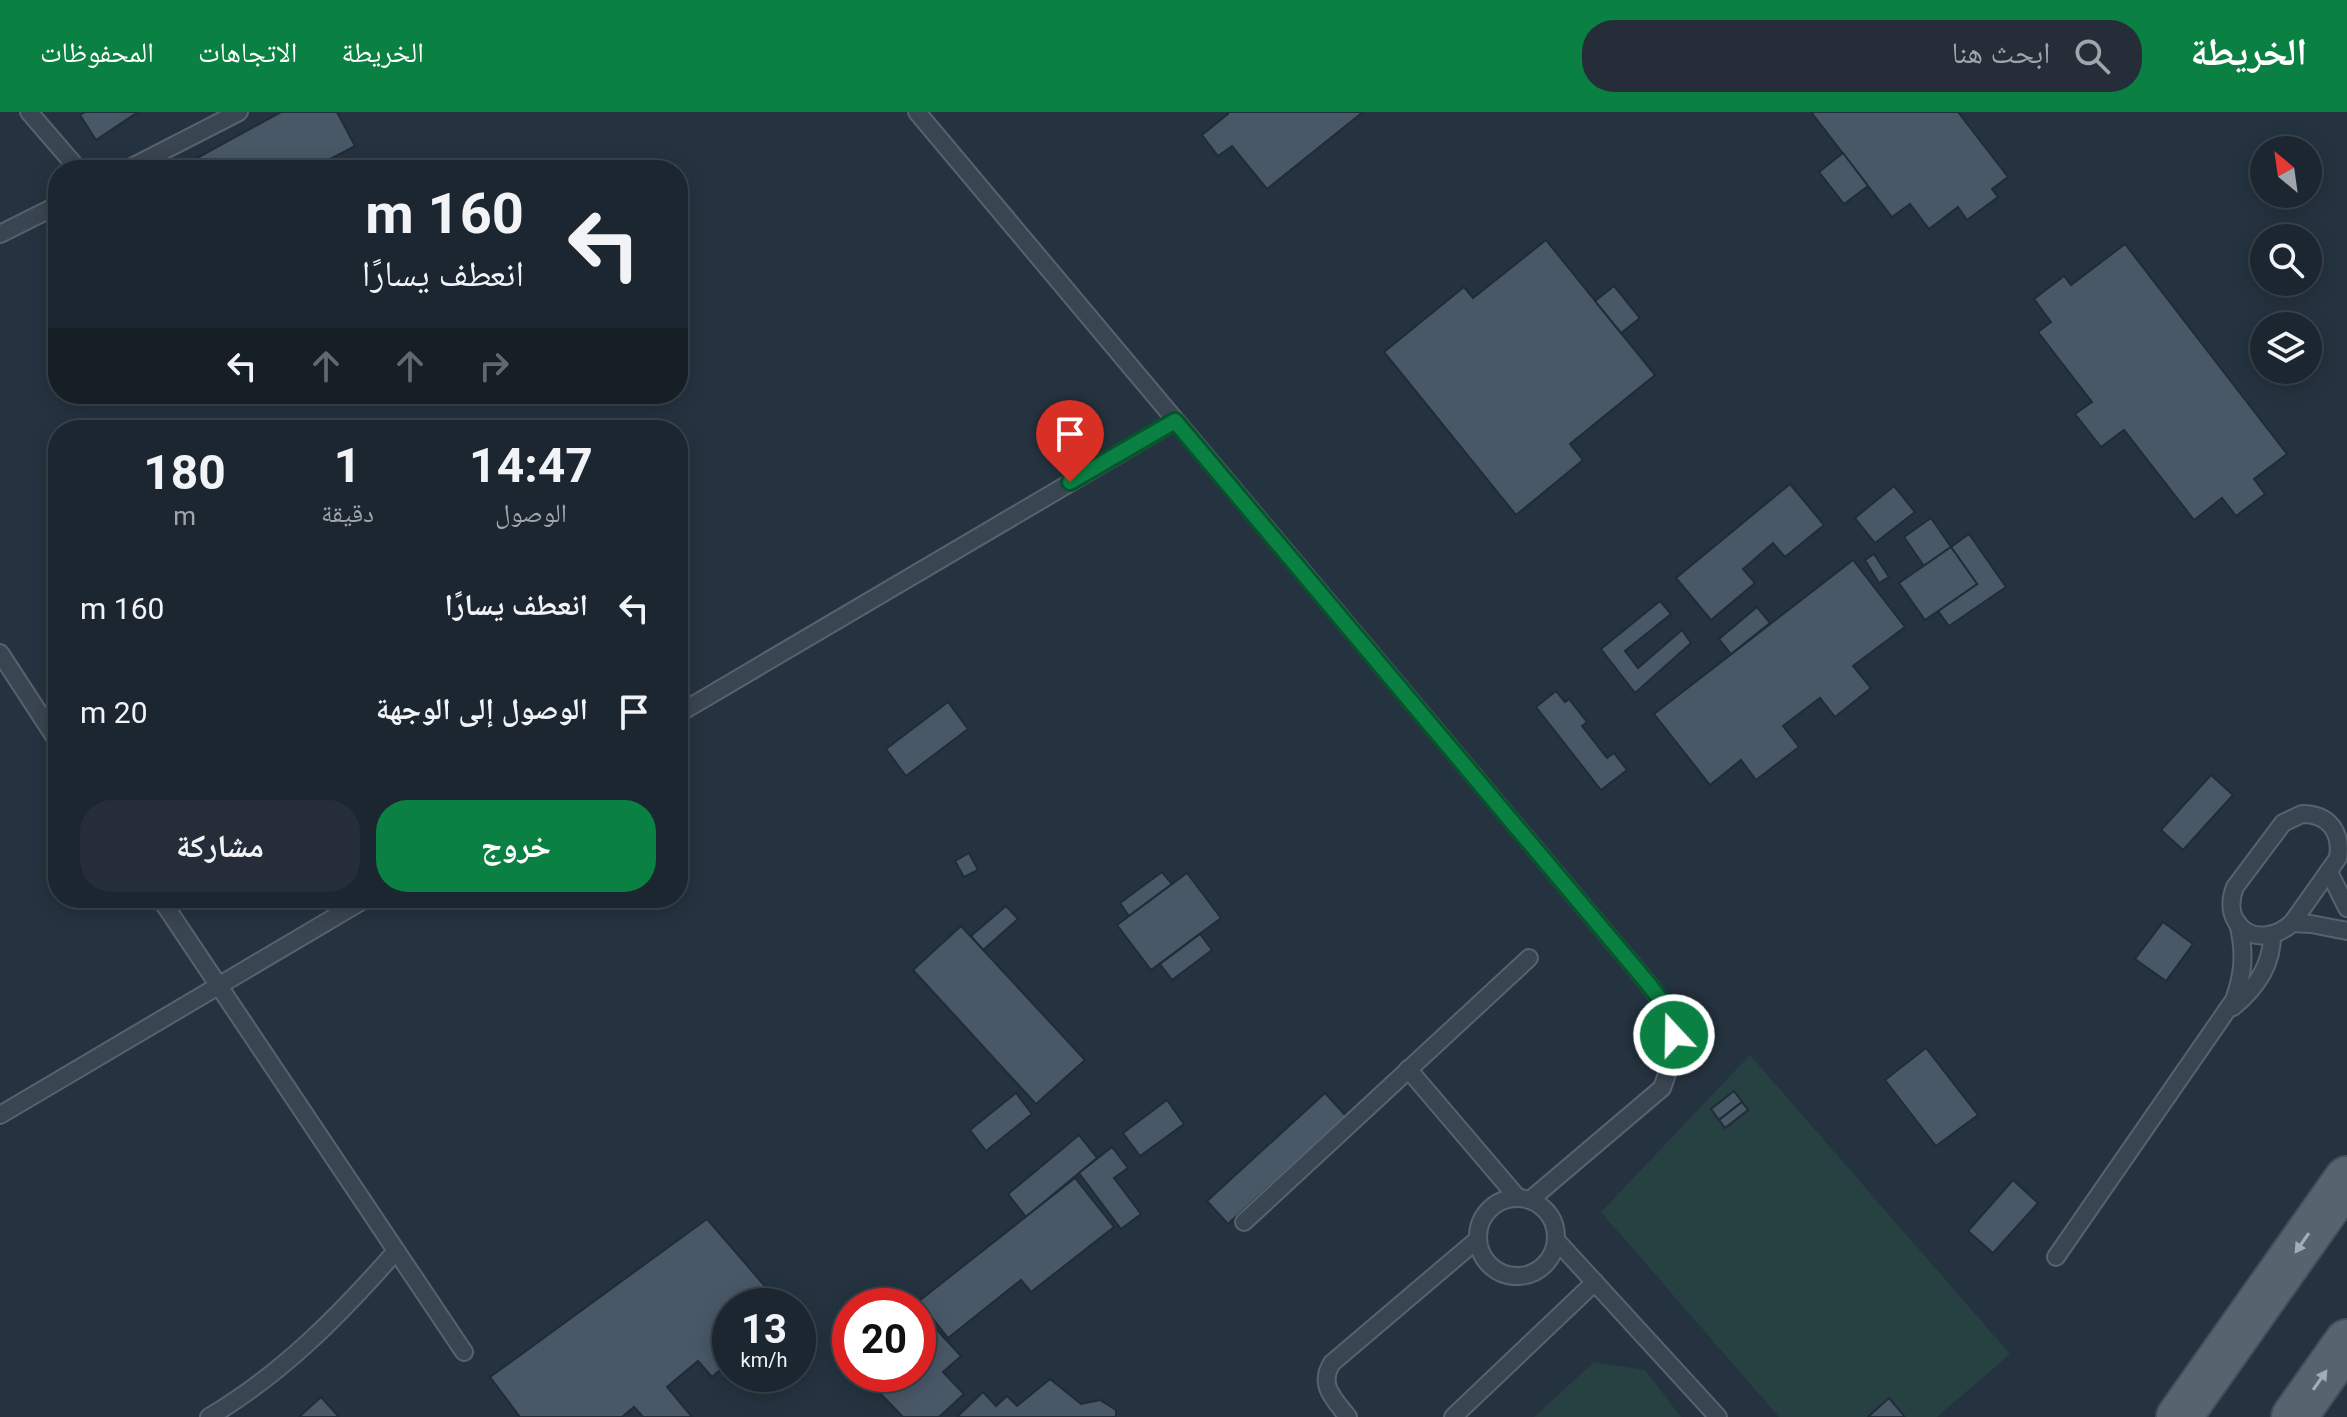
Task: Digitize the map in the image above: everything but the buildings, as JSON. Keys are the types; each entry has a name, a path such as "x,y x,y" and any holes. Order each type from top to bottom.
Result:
{"main road":[{"path":"2179,1417 2347,1179"},
{"path":"2294,1417 2347,1342"}],"lane":[{"path":"29,112 70,160"},
{"path":"145,160 239,112"},
{"path":"917,112 1667,1009 1674,1035 1672,1062 1662,1088 1524,1199"},
{"path":"0,234 48,210"},
{"path":"688,708 1175,421"},
{"path":"0,653 48,727"},
{"path":"2056,1257 2234,1000 2244,962 2243,942 2231,908 2231,897 2235,887 2283,823 2302,814 2313,814 2332,825 2340,846 2338,861 2347,908"},
{"path":"2323,818 2347,815"},
{"path":"2238,923 2250,934 2261,937 2283,931 2338,861"},
{"path":"166,908 464,1352"},
{"path":"0,1115 350,908"},
{"path":"2292,923 2347,931"},
{"path":"2223,1016 2252,990 2270,960 2272,936"},
{"path":"1244,1222 1529,958"},
{"path":"1408,1069 1524,1199"},
{"path":"1524,1199 1542,1206 1550,1216 1556,1240 1553,1253 1535,1271 1510,1275 1488,1263 1481,1252 1479,1227 1494,1206 1505,1200 1524,1199"},
{"path":"1348,1417 1328,1392 1325,1382 1332,1363 1478,1239"},
{"path":"1556,1240 1718,1417"},
{"path":"209,1417 283,1365 367,1284 396,1251"},
{"path":"1453,1417 1595,1282"}],"green space":[{"path":"1750,1055 2010,1354 1937,1417 1779,1417 1601,1212"},
{"path":"1594,1362 1645,1370 1681,1417 1534,1417"}],"route":[{"path":"1070,482 1175,421 1651,987 1667,1009 1674,1035"}]}
